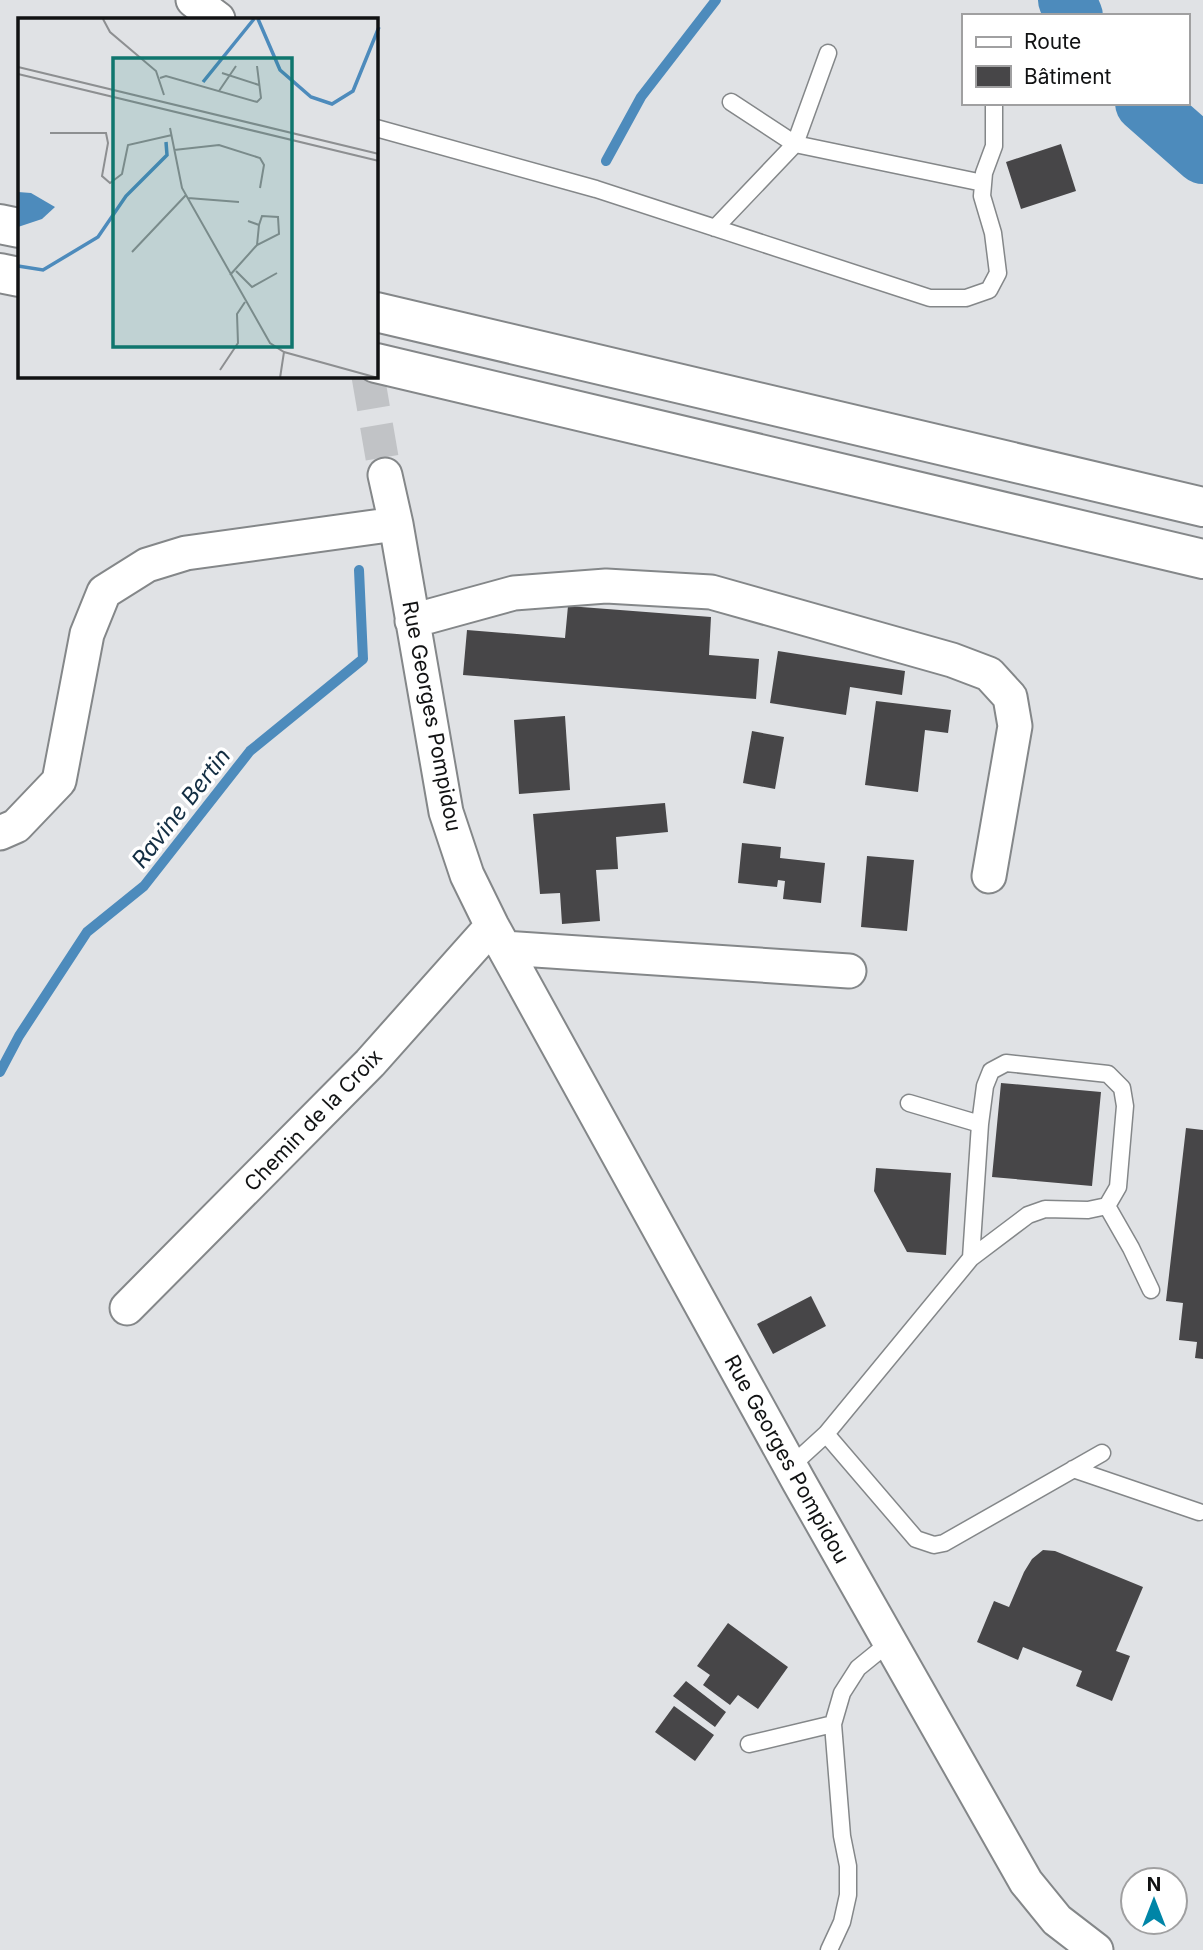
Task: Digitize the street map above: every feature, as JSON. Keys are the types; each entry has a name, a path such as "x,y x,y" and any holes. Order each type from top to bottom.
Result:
{"highway":[{"path":"0,224 18,228"},
{"path":"0,273 18,277"},
{"path":"378,312 1203,508"},
{"path":"378,363 1203,559"}],"street":[{"path":"193,0 217,18"},
{"name":"Rue Georges Pompidou","path":"385,475 446,812 467,875 790,1466 1026,1882 1056,1920 1096,1950"},
{"path":"0,833 16,826 59,781 87,634 104,592 147,565 186,553 396,524"},
{"path":"412,621 514,593 606,586 711,592 952,660 989,674 1010,698 1015,726 989,876"},
{"path":"499,937 849,971"},
{"name":"Chemin de la Croix","path":"127,1308 499,937"}],"lane":[{"path":"715,228 794,144 828,53"},
{"path":"731,102 794,144 983,183"},
{"path":"378,129 596,189 930,298 966,298 989,290 999,272 993,233 982,196 984,173 994,146 995,105"},
{"path":"790,1466 826,1434 971,1258 1028,1215 1045,1209 1088,1210 1107,1206 1118,1187 1125,1106 1122,1088 1108,1074 1006,1063 991,1071 985,1086 980,1124 971,1258"},
{"path":"909,1103 980,1124"},
{"path":"1107,1206 1151,1290"},
{"path":"826,1434 916,1539 934,1545 944,1543 1102,1453"},
{"path":"1073,1469 1199,1512"},
{"path":"829,1950 842,1922 848,1895 848,1866 842,1836 833,1724 842,1693 858,1668 890,1642"},
{"path":"749,1744 833,1724"}],"building":[{"path":"1061,144 1076,191 1021,209 1006,162"},
{"path":"568,606 711,617 709,655 759,659 756,699 463,675 467,630 565,638"},
{"path":"778,651 905,671 902,695 850,687 846,715 770,703"},
{"path":"876,701 951,710 948,733 925,730 918,792 865,785"},
{"path":"565,716 570,790 519,794 514,720"},
{"path":"752,731 784,737 775,789 743,783"},
{"path":"665,803 668,832 616,837 618,869 596,870 600,921 562,924 560,893 540,894 533,814"},
{"path":"742,843 781,847 780,858 825,863 821,903 783,899 785,881 778,880 777,887 738,883"},
{"path":"867,856 914,860 907,931 861,927"},
{"path":"1001,1083 1101,1092 1092,1186 992,1177"},
{"path":"1186,1128 1203,1130 1203,1359 1195,1358 1197,1342 1179,1340 1183,1303 1166,1301"},
{"path":"876,1168 951,1173 946,1255 907,1252 874,1191"},
{"path":"811,1296 826,1326 773,1354 757,1324"},
{"path":"1043,1550 1055,1551 1143,1587 1116,1651 1130,1656 1112,1701 1076,1686 1082,1671 1023,1647 1018,1660 977,1642 994,1601 1009,1607 1024,1572 1032,1559"},
{"path":"728,1623 788,1667 758,1709 738,1695 730,1705 703,1685 710,1675 697,1666"},
{"path":"686,1681 726,1712 715,1727 673,1696"},
{"path":"674,1706 714,1735 695,1761 655,1732"}],"waterway":[{"name":"Ravine Bertin","path":"606,161 641,97 716,0"},
{"path":"1067,0 1073,14"},
{"path":"1146,105 1203,155"},
{"name":"Ravine Bertin","path":"0,1072 19,1036 87,932 144,886 250,751 363,659 359,570"}],"tunnel":[{"path":"368,378 385,475"}]}
